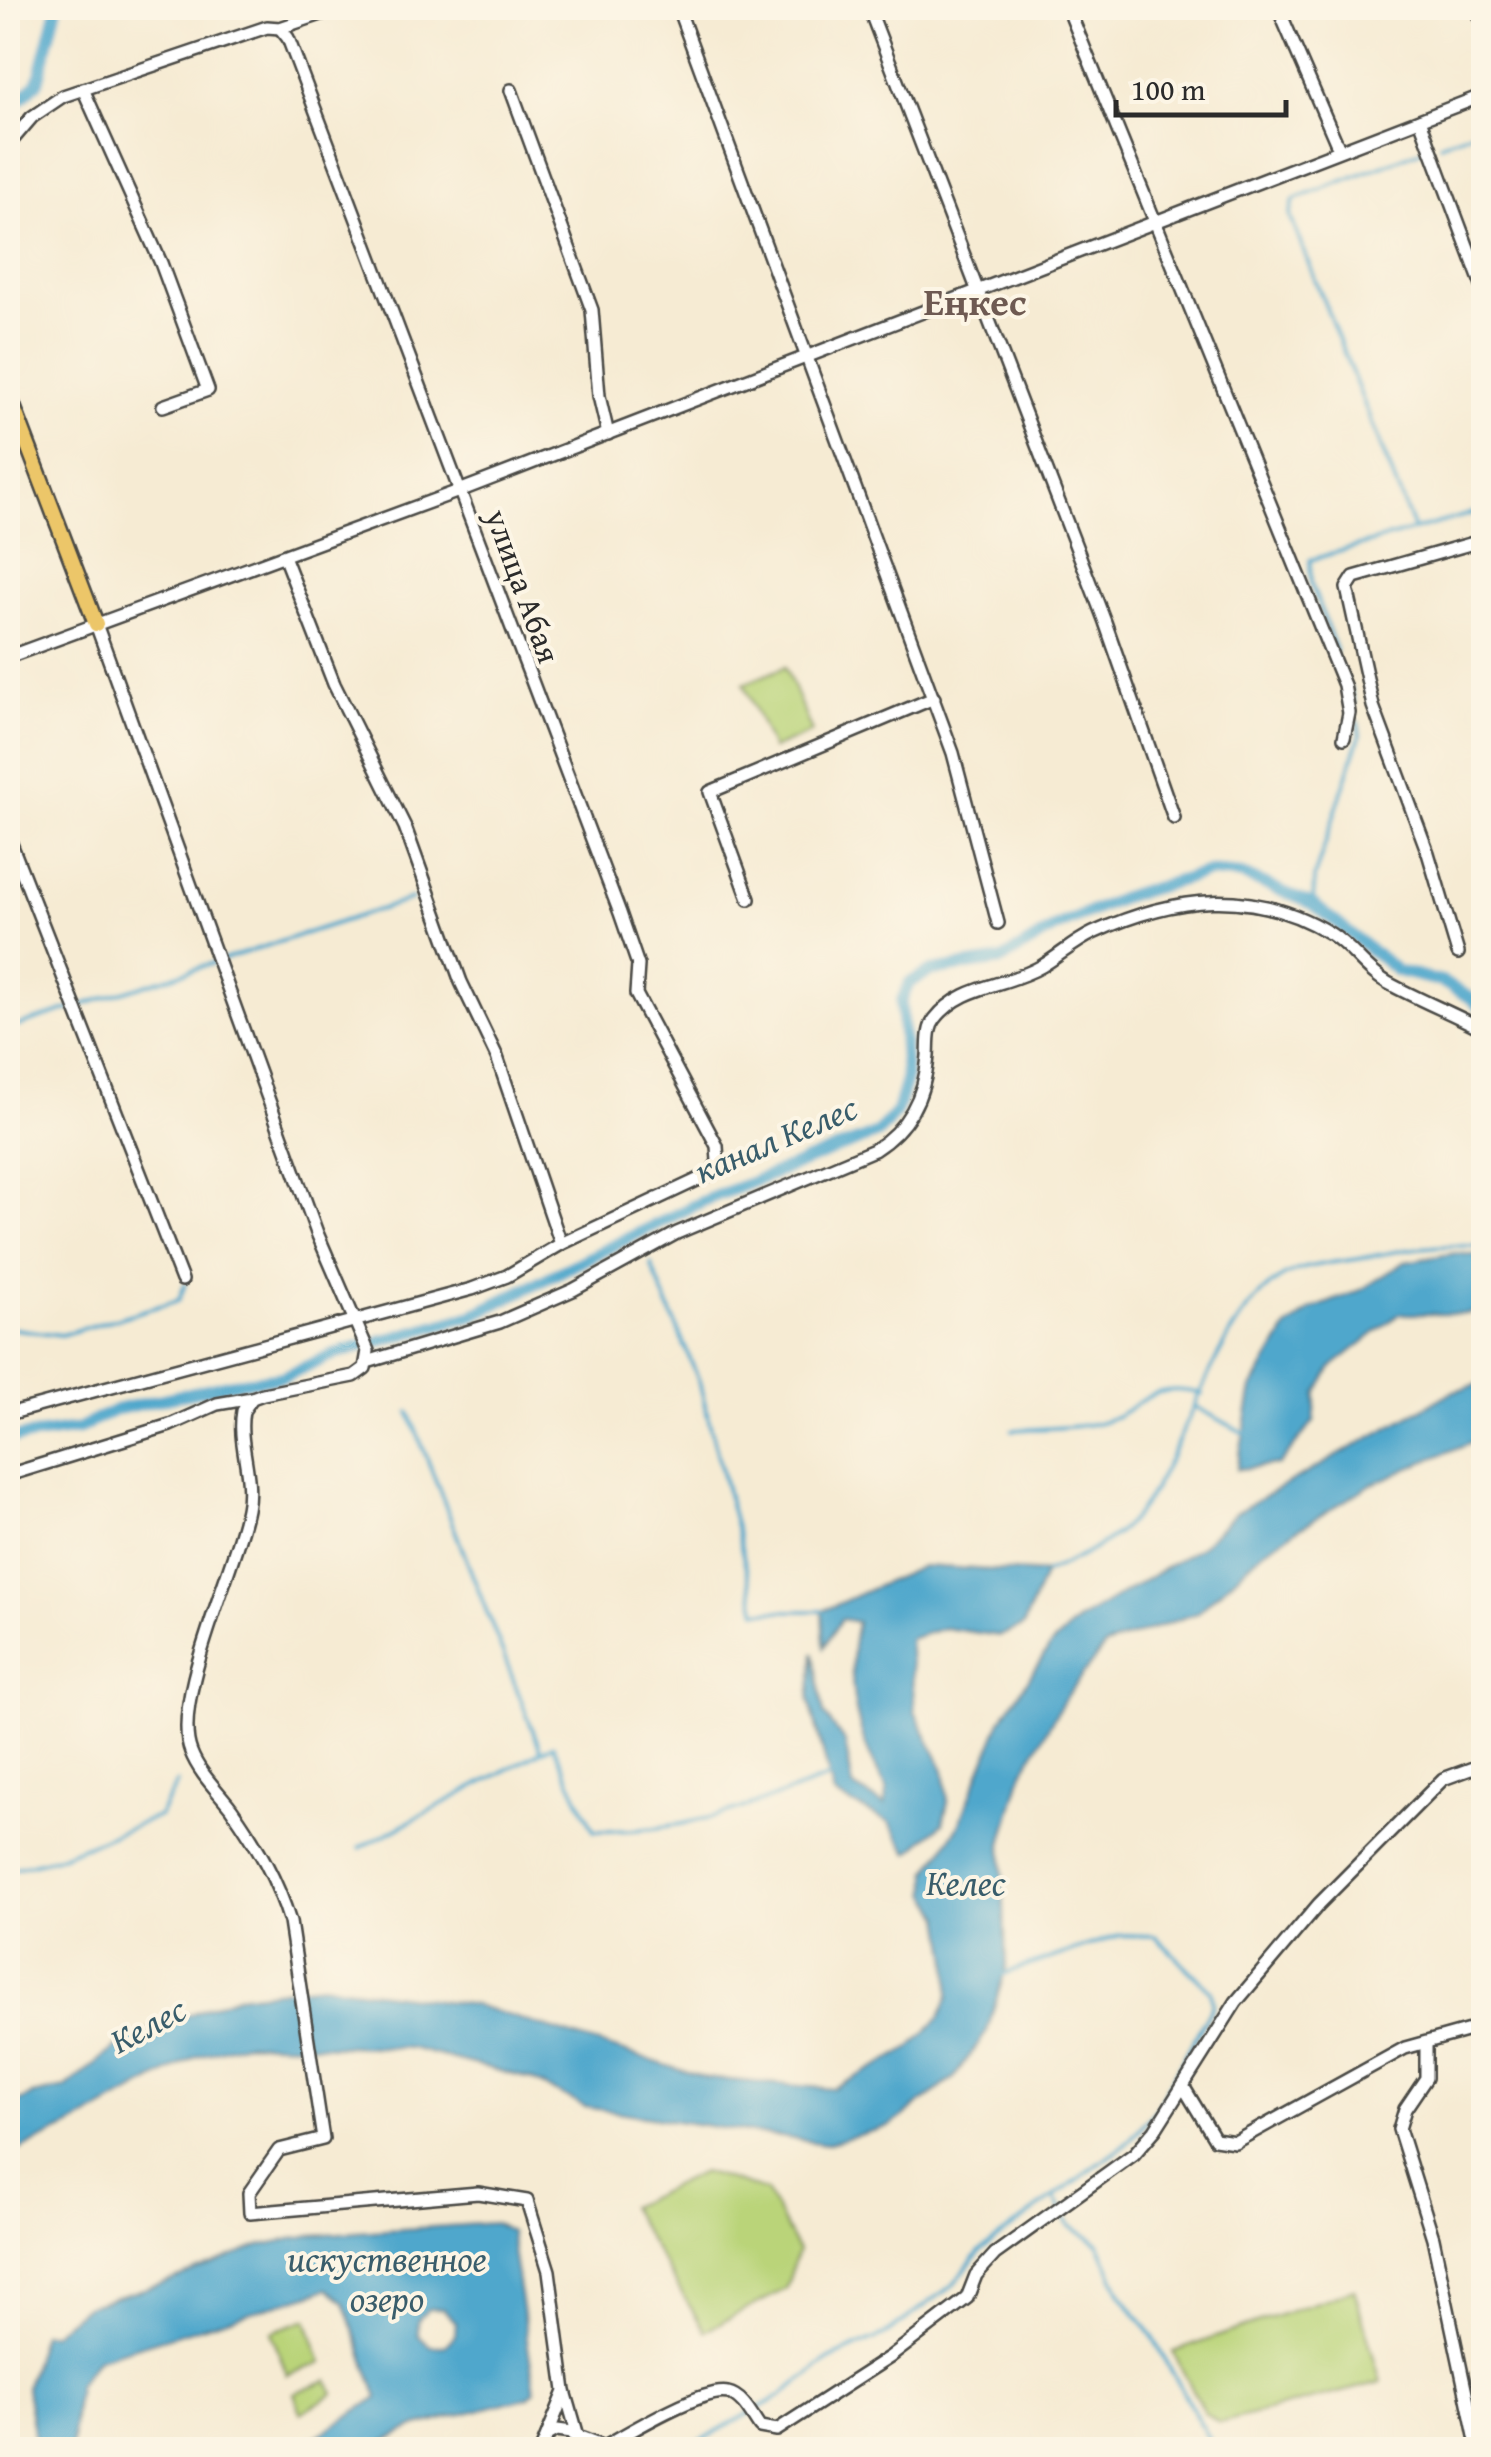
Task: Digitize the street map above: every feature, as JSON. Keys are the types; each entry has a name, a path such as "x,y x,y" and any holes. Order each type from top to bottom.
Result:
{"main road":[{"path":"8,393 96,624"}],"street":[{"path":"8,145 44,107 83,89 267,27 280,28 339,8"},
{"path":"678,8 934,698 969,808 998,922"},
{"path":"869,8 1123,670 1174,818"},
{"path":"1068,8 1326,638 1349,713 1344,738"},
{"path":"1278,8 1339,149"},
{"path":"1475,8 1484,27"},
{"name":"улица Абая","path":"280,28 288,38 632,948 639,972 636,994 719,1158 712,1173 562,1244"},
{"path":"83,89 161,262 208,390 164,406"},
{"path":"511,90 592,310 599,396 608,434"},
{"path":"8,657 459,491 1484,95"},
{"path":"1420,120 1484,291"},
{"path":"1458,952 1428,853 1373,706 1349,613 1349,581 1484,540"},
{"path":"8,1414 360,1326 507,1276 562,1244 496,1057 461,982 405,827 334,684 284,556"},
{"path":"8,1475 170,1425 218,1404 343,1381 361,1372 368,1357 360,1326 317,1232 96,624"},
{"path":"749,899 710,792 934,698"},
{"path":"1349,713 1373,706"},
{"path":"8,836 182,1280"},
{"path":"368,1357 500,1322 573,1290 677,1233 874,1150 895,1135 917,1105 923,1090 929,1032 937,1016 984,985 1039,968 1081,940 1120,923 1202,900 1227,898 1269,906 1330,934 1388,983 1484,1030"},
{"path":"252,1398 241,1416 250,1483 248,1508 202,1650 187,1731 195,1760 279,1886 295,1955 322,2139 279,2150 249,2193 250,2213 478,2193 527,2202 549,2271 565,2392 584,2450"},
{"path":"542,2445 557,2430 602,2448 708,2394 728,2393 741,2400 760,2428 778,2430 890,2357 967,2298 976,2276 995,2254 1134,2154 1236,2002 1318,1904 1443,1778 1484,1764"},
{"path":"1183,2086 1215,2139 1235,2142 1405,2048 1484,2026"},
{"path":"1426,2044 1426,2078 1405,2109 1399,2129 1432,2238 1478,2450"},
{"path":"542,2445 565,2392"}],"green space":[{"path":"785,667 812,732 772,749 744,684"},
{"path":"702,2172 766,2191 798,2250 786,2289 705,2331 629,2207"},
{"path":"1354,2289 1381,2382 1219,2423 1204,2412 1173,2352"},
{"path":"307,2319 322,2363 287,2375 271,2332"},
{"path":"328,2380 333,2394 301,2413 294,2393"}],"water":[{"path":"1456,1253 1483,1256 1483,1309 1466,1314 1399,1314 1333,1366 1317,1393 1314,1421 1279,1465 1237,1469 1252,1388 1287,1328 1312,1309 1361,1290 1405,1262"},
{"name":"Келес","path":"1483,1383 1483,1437 1372,1484 1263,1551 1197,1613 1105,1646 1067,1695 1022,1773 1002,1844 1006,1967 987,2031 954,2078 890,2126 826,2144 585,2107 530,2079 410,2048 244,2043 197,2056 71,2126 8,2155 8,2107 32,2095 65,2088 126,2039 237,1996 321,1985 475,2005 706,2078 834,2089 909,2049 940,2017 949,1996 949,1961 942,1917 928,1893 928,1872 958,1827 1001,1720 1051,1645 1079,1620 1201,1546 1235,1513 1454,1391"},
{"path":"922,1566 1045,1573 1023,1626 1000,1636 944,1628 909,1639 915,1712 944,1770 948,1802 943,1823 909,1853 890,1823 834,1795 809,1699 814,1653 824,1714 845,1742 853,1787 885,1805 887,1788 867,1749 856,1708 852,1666 857,1622 841,1619 824,1647 822,1611"},
{"name":"искуственное озеро","path":"494,2223 510,2232 535,2390 528,2397 415,2427 368,2449 297,2449 378,2397 344,2302 328,2289 98,2358 77,2385 71,2449 36,2449 26,2388 42,2333 53,2333 86,2306 167,2282 262,2245 311,2235","holes":["428,2309 443,2309 456,2322 455,2335 445,2346 430,2346 418,2335 418,2320"]}],"waterway":[{"path":"8,111 38,82 57,8"},
{"path":"1440,144 1484,127"},
{"path":"1414,530 1290,216 1294,200 1422,150"},
{"path":"1336,651 1311,584 1310,560 1484,510"},
{"path":"1350,688 1354,703"},
{"path":"1313,904 1314,878 1360,736 1358,722"},
{"name":"канал Келес","path":"8,1439 78,1429 115,1410 228,1384 282,1377 337,1353 473,1315 703,1201 878,1133 897,1111 906,1080 901,1002 909,983 931,971 1002,960 1056,927 1129,895 1209,872 1242,875 1313,904 1397,971 1442,982 1471,998 1484,1011"},
{"path":"8,1029 412,899"},
{"path":"1045,1573 1105,1542 1135,1516 1172,1455 1224,1345 1244,1313 1268,1288 1295,1271 1320,1264 1423,1248 1484,1247"},
{"path":"651,1264 699,1381 757,1611 822,1611"},
{"path":"8,1328 61,1335 179,1300 185,1284"},
{"path":"1012,1430 1092,1424 1166,1391 1202,1394"},
{"path":"1196,1407 1246,1434"},
{"path":"409,1412 541,1751"},
{"path":"360,1848 553,1745 594,1831 688,1823 745,1808 833,1776"},
{"path":"8,1870 56,1858 159,1816 177,1783"},
{"path":"683,2450 782,2395 829,2359 886,2334 953,2285 980,2251 1126,2144 1155,2111 1213,2005 1211,1991 1155,1936 1120,1935 1000,1975"},
{"path":"1054,2196 1070,2226 1099,2244 1121,2294 1153,2337 1215,2450"}],"district":[{"name":"Еңкес","path":"975,302"}]}
